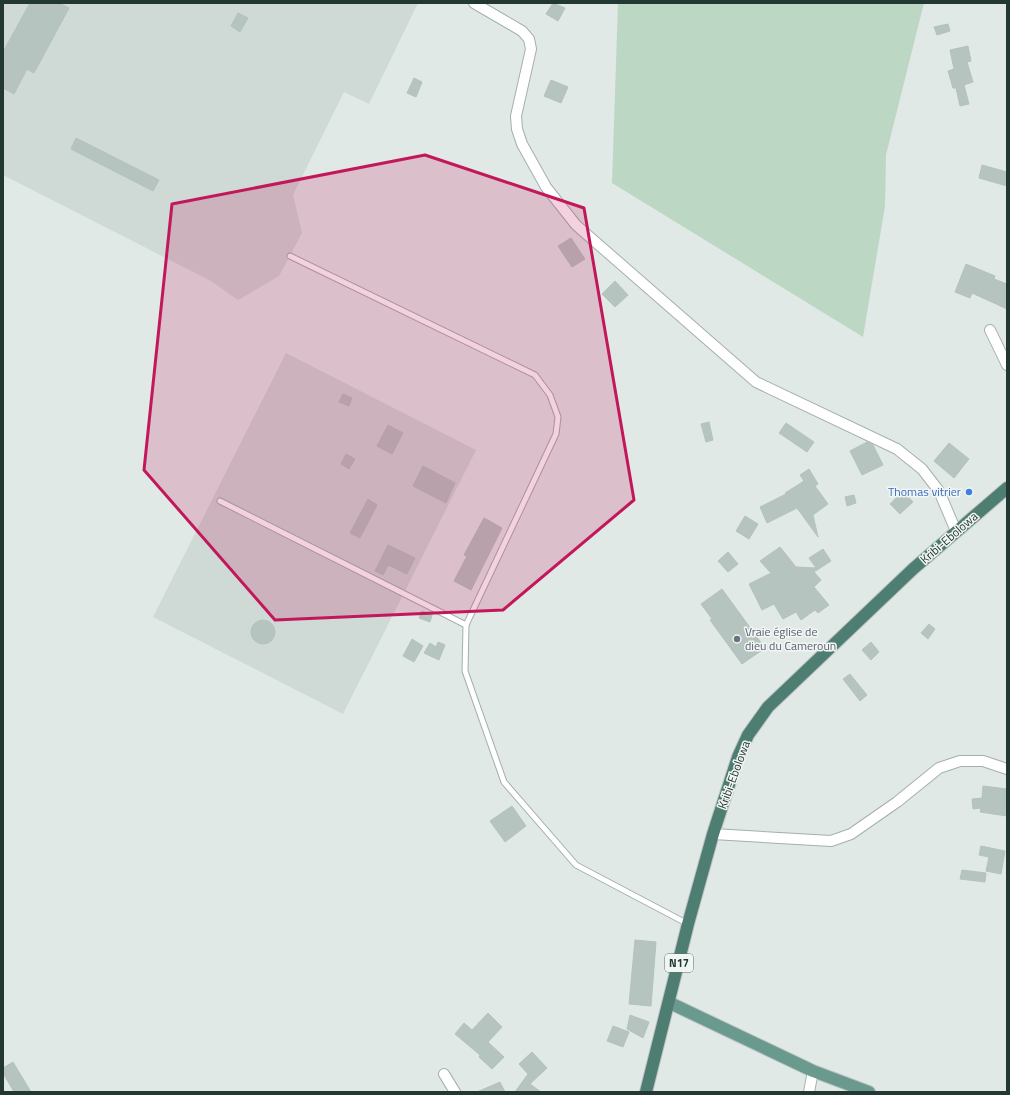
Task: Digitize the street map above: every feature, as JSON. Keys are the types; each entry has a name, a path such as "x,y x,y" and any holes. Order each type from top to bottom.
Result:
{"highway":[{"name":"Kribi-Ebolowa","path":"646,1092 670,1003 688,924 713,834 738,756 748,735 768,707 956,531 1007,488"}],"main road":[{"path":"670,1003 813,1071 869,1092"}],"street":[{"path":"476,3 522,30 529,39 532,49 516,116 517,129 522,144 546,187 576,225 756,382 897,449 922,469 939,492 956,531"},
{"path":"990,330 1007,365"},
{"path":"713,834 831,841 851,834 897,802 939,768 960,761 983,760 1007,769"},
{"path":"809,1092 813,1071"},
{"path":"444,1074 454,1092"}],"lane":[{"path":"290,256 535,375 550,395 558,417 556,434 466,625 465,670 504,782 576,865 688,924"},
{"path":"220,501 466,625"}],"highlighted area":[{"path":"425,155 584,208 634,500 503,610 275,620 144,470 172,204"}],"shaded area":[{"path":"3,3 418,3 369,104 344,92 293,195 302,233 279,276 238,300 211,281 3,175"},
{"path":"286,353 476,450 343,714 153,617"}],"green space":[{"path":"618,3 924,3 886,155 885,206 863,337 612,183"}],"building":[{"path":"30,3 59,3 69,8 34,73 27,69 14,94 3,88 3,52"},
{"path":"553,3 565,8 558,21 546,14"},
{"path":"238,13 248,18 240,32 231,26"},
{"path":"948,24 950,31 937,35 934,27"},
{"path":"968,46 971,61 967,62 973,82 964,85 969,104 960,106 956,88 953,88 948,71 954,69 950,50"},
{"path":"414,78 422,82 416,97 407,93"},
{"path":"551,80 568,87 561,103 544,96"},
{"path":"76,138 159,180 153,191 71,149"},
{"path":"982,165 1007,172 1007,186 979,178"},
{"path":"571,238 585,259 572,267 558,246"},
{"path":"966,264 995,276 994,279 1007,284 1007,309 972,293 970,298 955,292"},
{"path":"615,281 628,295 615,307 602,294"},
{"path":"343,394 352,398 349,406 339,402"},
{"path":"709,422 713,440 706,442 701,424"},
{"path":"786,423 814,442 807,452 779,433"},
{"path":"388,425 403,433 392,454 377,446"},
{"path":"867,442 873,445 883,465 862,475 850,451"},
{"path":"949,443 969,459 954,478 934,461"},
{"path":"346,454 355,459 349,469 341,464"},
{"path":"423,466 455,483 446,503 413,486"},
{"path":"809,469 818,484 815,486 828,504 813,515 818,537 797,508 767,523 760,507 786,494 785,493 804,481 800,475"},
{"path":"903,491 913,502 900,514 890,504"},
{"path":"854,495 856,503 847,506 845,497"},
{"path":"368,499 377,505 360,538 350,533"},
{"path":"745,516 758,524 749,539 736,531"},
{"path":"484,518 502,528 471,590 454,581 467,556 464,555"},
{"path":"388,545 415,558 407,574 388,565 383,575 375,571"},
{"path":"780,547 796,567 816,568 809,558 823,549 831,561 814,572 821,580 814,587 829,605 818,613 815,610 801,620 796,612 783,619 774,604 762,610 749,584 771,573 760,561"},
{"path":"728,552 738,564 728,572 718,561"},
{"path":"722,589 765,648 742,664 710,620 712,619 701,604"},
{"path":"422,611 432,615 430,622 419,618"},
{"path":"263,620 272,623 275,632 272,641 263,644 254,641 251,632 254,623"},
{"path":"929,624 935,629 928,639 921,633"},
{"path":"412,639 423,646 414,662 403,656"},
{"path":"438,642 445,645 439,660 424,653 430,643 436,647"},
{"path":"871,642 879,652 871,660 862,650"},
{"path":"850,674 867,695 860,701 843,679"},
{"path":"983,786 1007,789 1007,816 980,812 981,808 973,809 972,799 982,798"},
{"path":"512,806 526,826 505,842 490,821"},
{"path":"981,846 1005,851 1001,874 986,871 989,857 979,855"},
{"path":"962,870 986,873 985,882 960,879"},
{"path":"635,940 656,942 651,1006 629,1004"},
{"path":"488,1013 502,1027 488,1042 504,1057 492,1069 479,1057 480,1055 455,1034 464,1023 472,1030"},
{"path":"630,1015 649,1022 643,1038 627,1029"},
{"path":"613,1026 629,1032 623,1047 607,1041"},
{"path":"532,1052 547,1068 530,1084 541,1092 515,1092 528,1074 519,1064"},
{"path":"13,1062 31,1092 14,1092 3,1073 3,1068"},
{"path":"500,1082 505,1092 477,1092"}],"place":[{"name":"Thomas vitrier","path":"969,492"},
{"name":"Vraie église de dieu du Cameroun","path":"737,639"}]}
